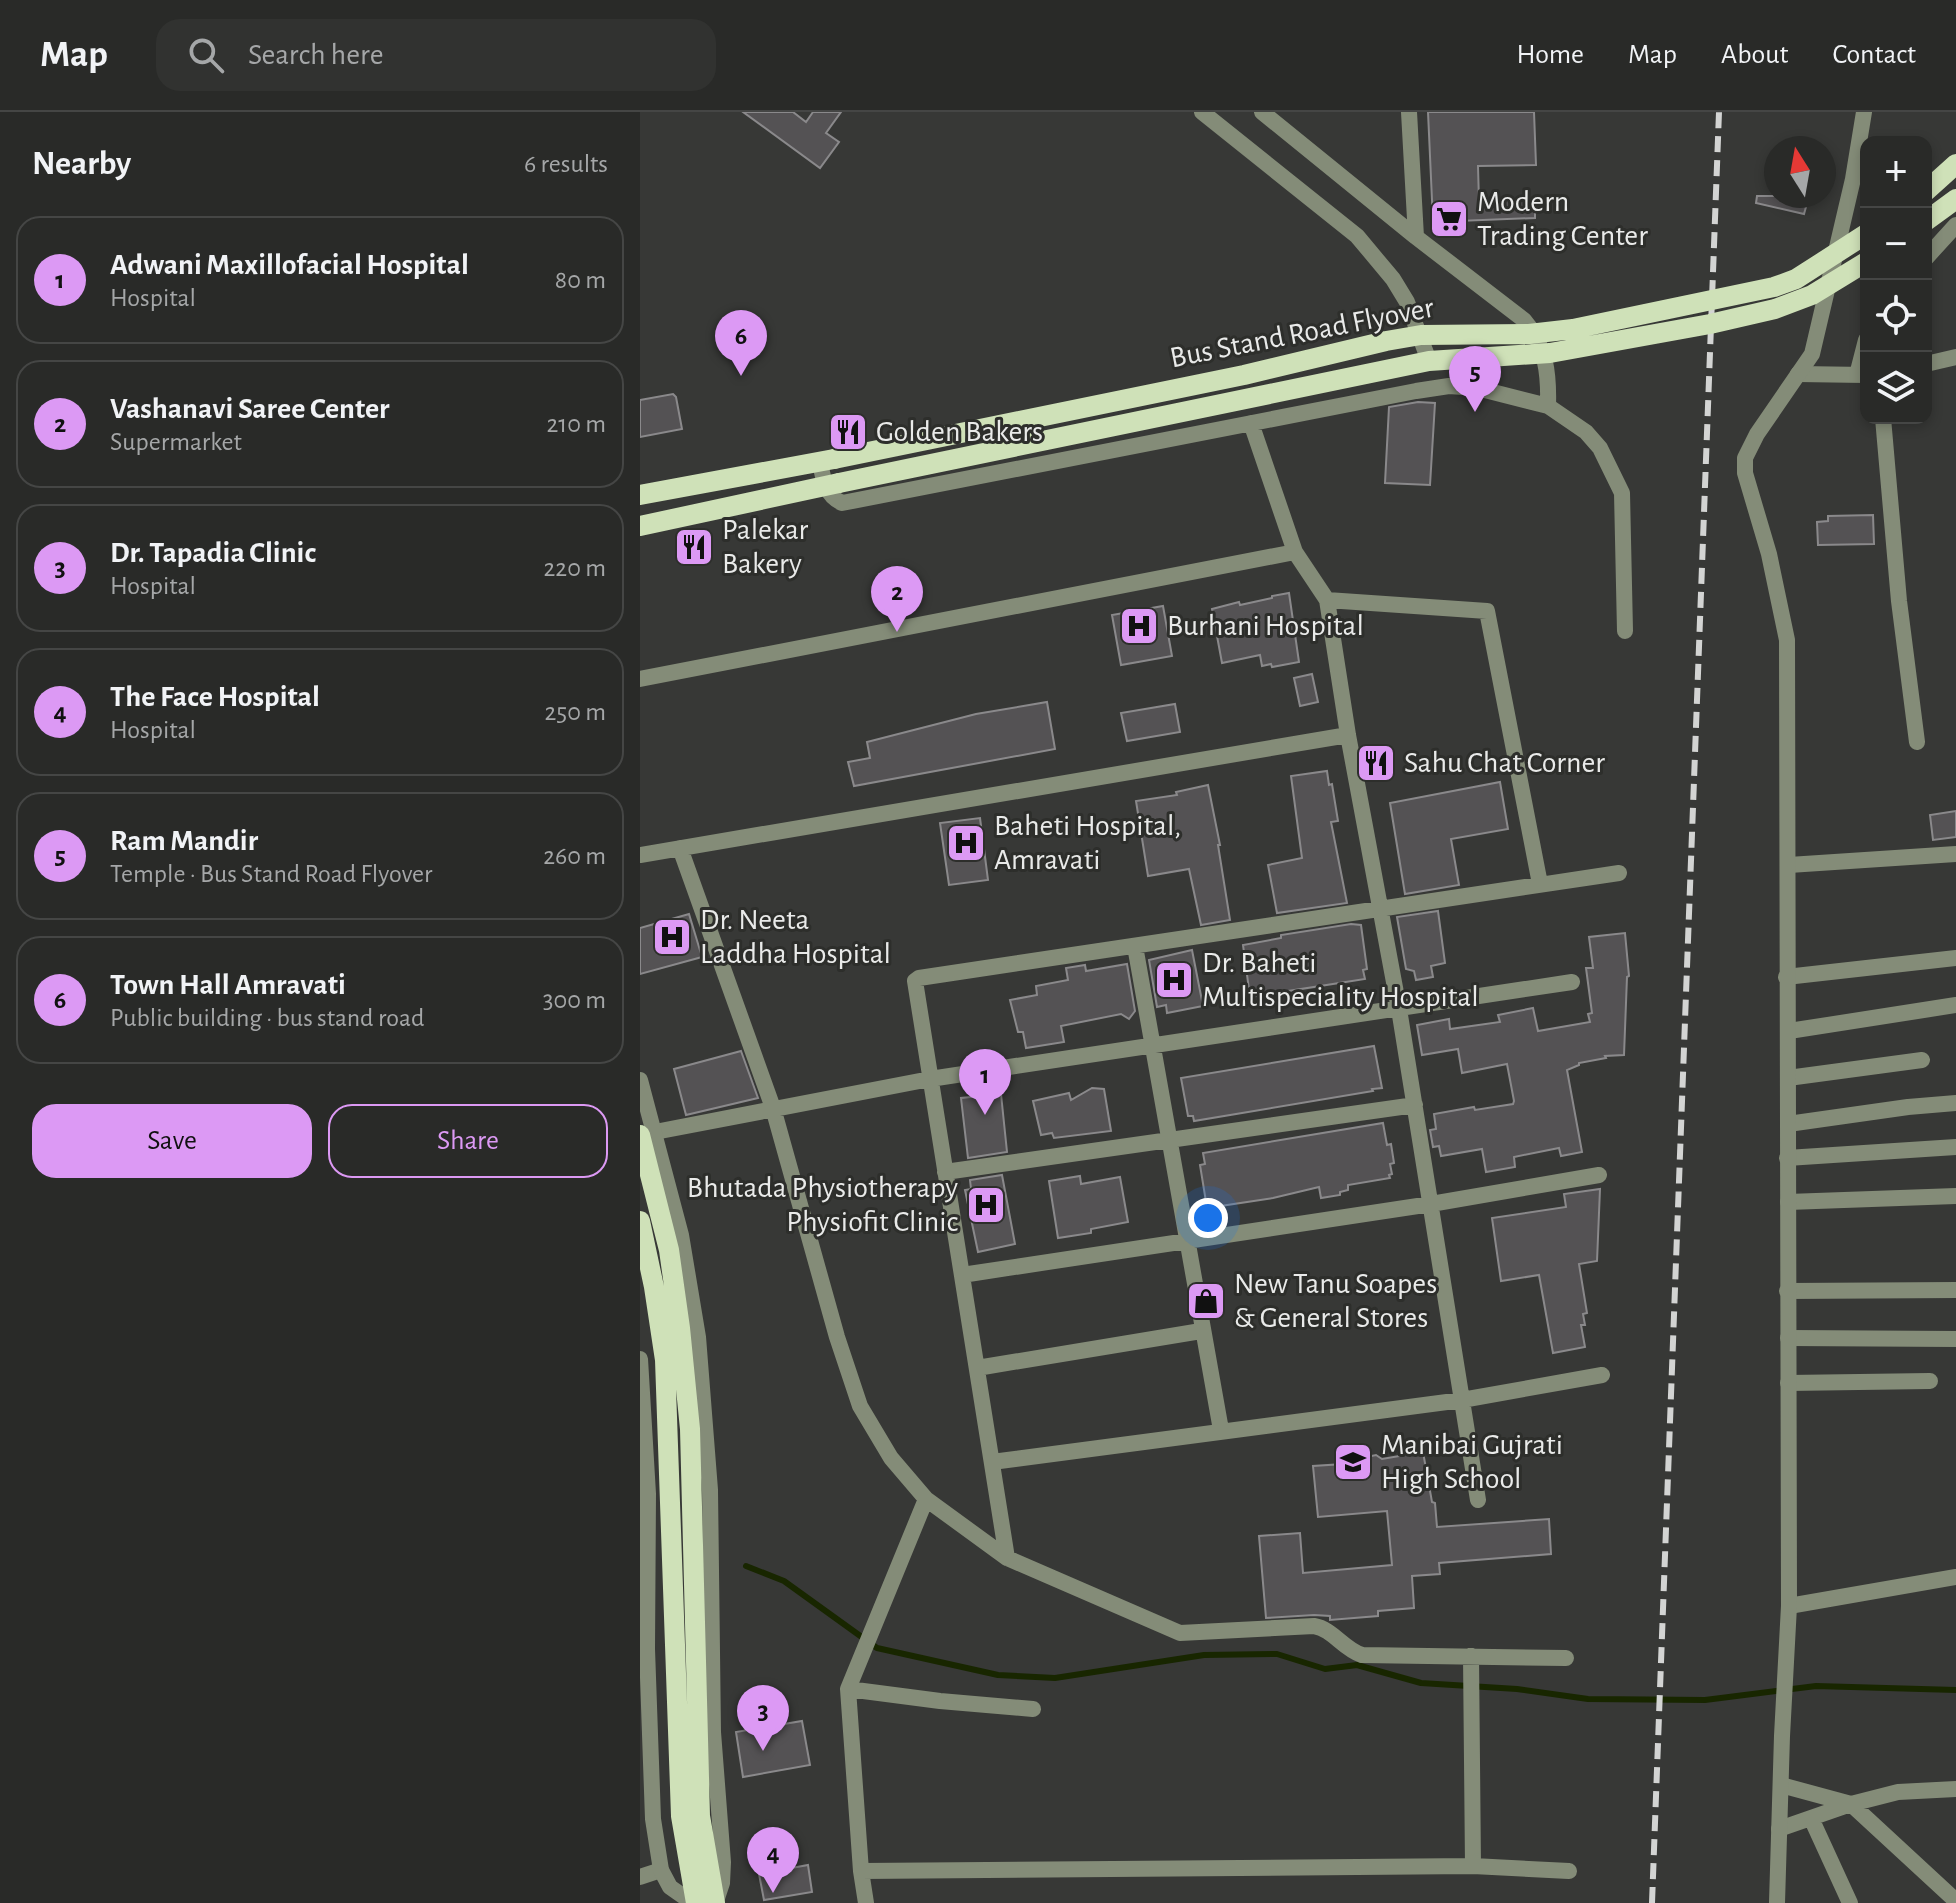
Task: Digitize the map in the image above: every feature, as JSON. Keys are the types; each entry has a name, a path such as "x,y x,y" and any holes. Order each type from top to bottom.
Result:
{"main road":[{"path":"1932,186 1956,164"},
{"path":"1932,217 1956,199"},
{"name":"Bus Stand Road Flyover","path":"640,495 1244,375 1421,335 1529,334 1573,329 1774,287 1796,279 1860,238"},
{"name":"Bus Stand Road Flyover","path":"640,526 1429,361 1550,353 1710,324 1775,309 1812,295 1860,266"},
{"path":"648,1134 669,1250 688,1414 690,1816 715,1903"},
{"path":"640,1221 665,1360 694,1903"}],"street":[{"path":"1202,112 1357,236 1393,279 1407,302 1429,361"},
{"path":"1262,112 1416,237 1502,300 1534,331 1543,351 1548,378 1548,406"},
{"path":"1409,112 1416,237"},
{"path":"1777,1903 1789,1606 1787,640 1769,554 1745,473 1745,458 1757,434 1812,354 1853,179 1864,112"},
{"path":"1932,251 1956,225"},
{"path":"1932,363 1956,357"},
{"path":"1798,374 1860,375"},
{"path":"827,460 837,501 842,503 1449,386 1477,388 1548,406 1586,432 1600,448 1622,493 1625,631"},
{"path":"1251,423 1295,552 1327,600 1348,735 1399,1009 1478,1500"},
{"path":"1884,424 1899,601 1917,742"},
{"path":"640,679 1295,552"},
{"path":"1327,600 1487,611 1540,884"},
{"path":"640,855 1348,735"},
{"path":"680,848 773,1108 837,1337 860,1406 891,1458 926,1499 1007,1558 1180,1633 1319,1627 1349,1650 1362,1655 1471,1660 1566,1658"},
{"path":"1789,865 1956,854"},
{"path":"1007,1558 914,986 919,978 1619,873"},
{"path":"1135,946 1221,1430"},
{"path":"1786,977 1956,958"},
{"path":"648,1134 930,1079 1572,982"},
{"path":"1789,1031 1956,1005"},
{"path":"1788,1078 1922,1060"},
{"path":"640,1080 648,1134 681,1235 698,1337 710,1490 713,1732 723,1862 722,1883 715,1903"},
{"path":"1788,1124 1956,1103"},
{"path":"945,1172 1415,1105"},
{"path":"1787,1158 1956,1147"},
{"path":"962,1275 1431,1204 1599,1175"},
{"path":"1788,1202 1956,1196"},
{"path":"1787,1291 1956,1290"},
{"path":"977,1368 1201,1331"},
{"path":"1788,1338 1956,1339"},
{"path":"640,1359 648,1494 644,1648 653,1819 661,1870 670,1887 694,1903"},
{"path":"992,1462 1462,1400 1602,1375"},
{"path":"1788,1383 1930,1381"},
{"path":"866,1903 861,1871 849,1685 926,1499"},
{"path":"1789,1606 1956,1577"},
{"path":"1471,1660 1473,1866"},
{"path":"849,1685 940,1701 1033,1709"},
{"path":"1781,1785 1851,1804 1956,1901"},
{"path":"1779,1829 1851,1804 1898,1792 1956,1789"},
{"path":"1811,1818 1850,1903"},
{"path":"861,1871 1473,1866 1569,1871"},
{"path":"640,1877 661,1870"}],"building":[{"path":"743,112 793,112 806,122 813,112 841,112 826,133 839,142 820,168"},
{"path":"1428,112 1534,112 1536,165 1478,166 1479,202 1535,200 1535,218 1433,222"},
{"path":"1757,196 1764,196 1764,205 1756,203"},
{"path":"1778,208 1806,208 1804,214"},
{"path":"673,394 682,429 640,437 640,400"},
{"path":"1418,402 1435,403 1430,485 1385,483 1389,407"},
{"path":"1873,515 1874,544 1818,545 1817,522 1828,521 1828,516"},
{"path":"1289,593 1299,662 1262,666 1260,655 1222,663 1212,609"},
{"path":"1163,606 1172,656 1121,665 1112,615"},
{"path":"1312,674 1318,702 1300,706 1294,678"},
{"path":"1047,702 1055,749 854,786 848,762 870,758 867,742 976,714"},
{"path":"1175,704 1180,732 1127,741 1121,713"},
{"path":"1327,771 1338,821 1331,822 1347,903 1277,913 1268,865 1302,858 1291,776"},
{"path":"1500,782 1508,829 1451,839 1459,885 1405,894 1390,803"},
{"path":"1208,785 1230,920 1201,925 1189,869 1148,876 1136,801 1177,795 1176,792"},
{"path":"1956,811 1956,837 1933,840 1930,815"},
{"path":"980,818 988,880 949,885 940,823"},
{"path":"1438,911 1445,963 1431,966 1433,977 1416,980 1414,971 1406,969 1397,917"},
{"path":"689,914 702,957 640,974 640,928"},
{"path":"1361,925 1367,969 1363,970 1365,979 1250,997 1243,945 1281,938 1281,935"},
{"path":"1625,933 1629,976 1624,1055 1605,1056 1579,1063 1567,1070 1582,1152 1561,1156 1559,1148 1514,1157 1515,1167 1486,1172 1482,1149 1441,1156 1439,1146 1433,1147 1430,1130 1436,1129 1434,1114 1513,1104 1514,1101 1507,1064 1462,1073 1458,1049 1422,1055 1417,1025 1449,1019 1450,1029 1500,1022 1498,1015 1533,1008 1538,1031 1590,1022 1588,1014 1592,1013 1586,968 1593,968 1589,937"},
{"path":"1192,950 1203,1006 1167,1013 1166,1005 1157,1007 1149,960"},
{"path":"1127,964 1135,1011 1129,1019 1121,1014 1061,1026 1064,1042 1026,1048 1023,1032 1018,1032 1010,1000 1037,995 1036,986 1068,980 1066,968 1085,965 1086,971"},
{"path":"1374,1046 1382,1088 1194,1121 1193,1116 1188,1116 1181,1078"},
{"path":"741,1051 758,1098 686,1115 674,1069"},
{"path":"1092,1088 1104,1089 1111,1131 1054,1138 1052,1133 1041,1135 1033,1101 1069,1093 1071,1100"},
{"path":"1001,1094 1007,1152 968,1158 961,1098"},
{"path":"1383,1123 1394,1163 1390,1164 1390,1178 1348,1185 1348,1190 1340,1192 1340,1195 1321,1198 1319,1187 1207,1208 1200,1165 1205,1164 1203,1153"},
{"path":"1002,1175 1015,1244 978,1252 965,1190 971,1189 970,1180"},
{"path":"1080,1176 1081,1184 1120,1177 1128,1222 1091,1229 1091,1233 1058,1238 1049,1181"},
{"path":"1600,1189 1597,1261 1579,1264 1587,1313 1583,1314 1585,1325 1581,1325 1585,1347 1553,1353 1539,1275 1501,1281 1492,1218 1566,1207 1564,1194"},
{"path":"1423,1452 1432,1502 1435,1503 1437,1527 1549,1519 1551,1554 1439,1563 1440,1574 1412,1576 1414,1608 1378,1611 1378,1616 1330,1620 1330,1616 1314,1615 1266,1618 1259,1536 1300,1533 1303,1573 1392,1565 1387,1511 1318,1517 1313,1466 1359,1463 1362,1458 1376,1455 1382,1459"},
{"path":"802,1721 810,1765 743,1777 736,1732"},
{"path":"808,1865 812,1892 764,1900 759,1874"}],"waterway":[{"path":"746,1566 784,1581 877,1648 998,1675 1055,1678 1204,1655 1277,1654 1325,1669 1357,1665 1421,1683 1517,1689 1588,1699 1705,1700 1816,1686 1956,1690"}],"railway":[{"path":"1652,1903 1719,112"}],"place":[{"name":"Modern Trading Center","path":"1449,219"},
{"name":"Town Hall Amravati","path":"741,376"},
{"name":"Ram Mandir","path":"1475,412"},
{"name":"Golden Bakers","path":"848,432"},
{"name":"Palekar Bakery","path":"694,547"},
{"name":"Burhani Hospital","path":"1139,626"},
{"name":"Vashanavi Saree Center","path":"897,632"},
{"name":"Sahu Chat Corner","path":"1376,763"},
{"name":"Baheti Hospital, Amravati","path":"966,843"},
{"name":"Dr. Neeta Laddha Hospital","path":"672,937"},
{"name":"Dr. Baheti Multispeciality Hospital","path":"1174,980"},
{"name":"Adwani Maxillofacial Hospital","path":"985,1115"},
{"name":"Bhutada Physiotherapy Physiofit Clinic","path":"986,1205"},
{"name":"New Tanu Soapes & General Stores","path":"1206,1301"},
{"name":"Manibai Gujrati High School","path":"1353,1462"},
{"name":"Dr. Tapadia Clinic","path":"763,1751"},
{"name":"The Face Hospital","path":"773,1893"}]}
